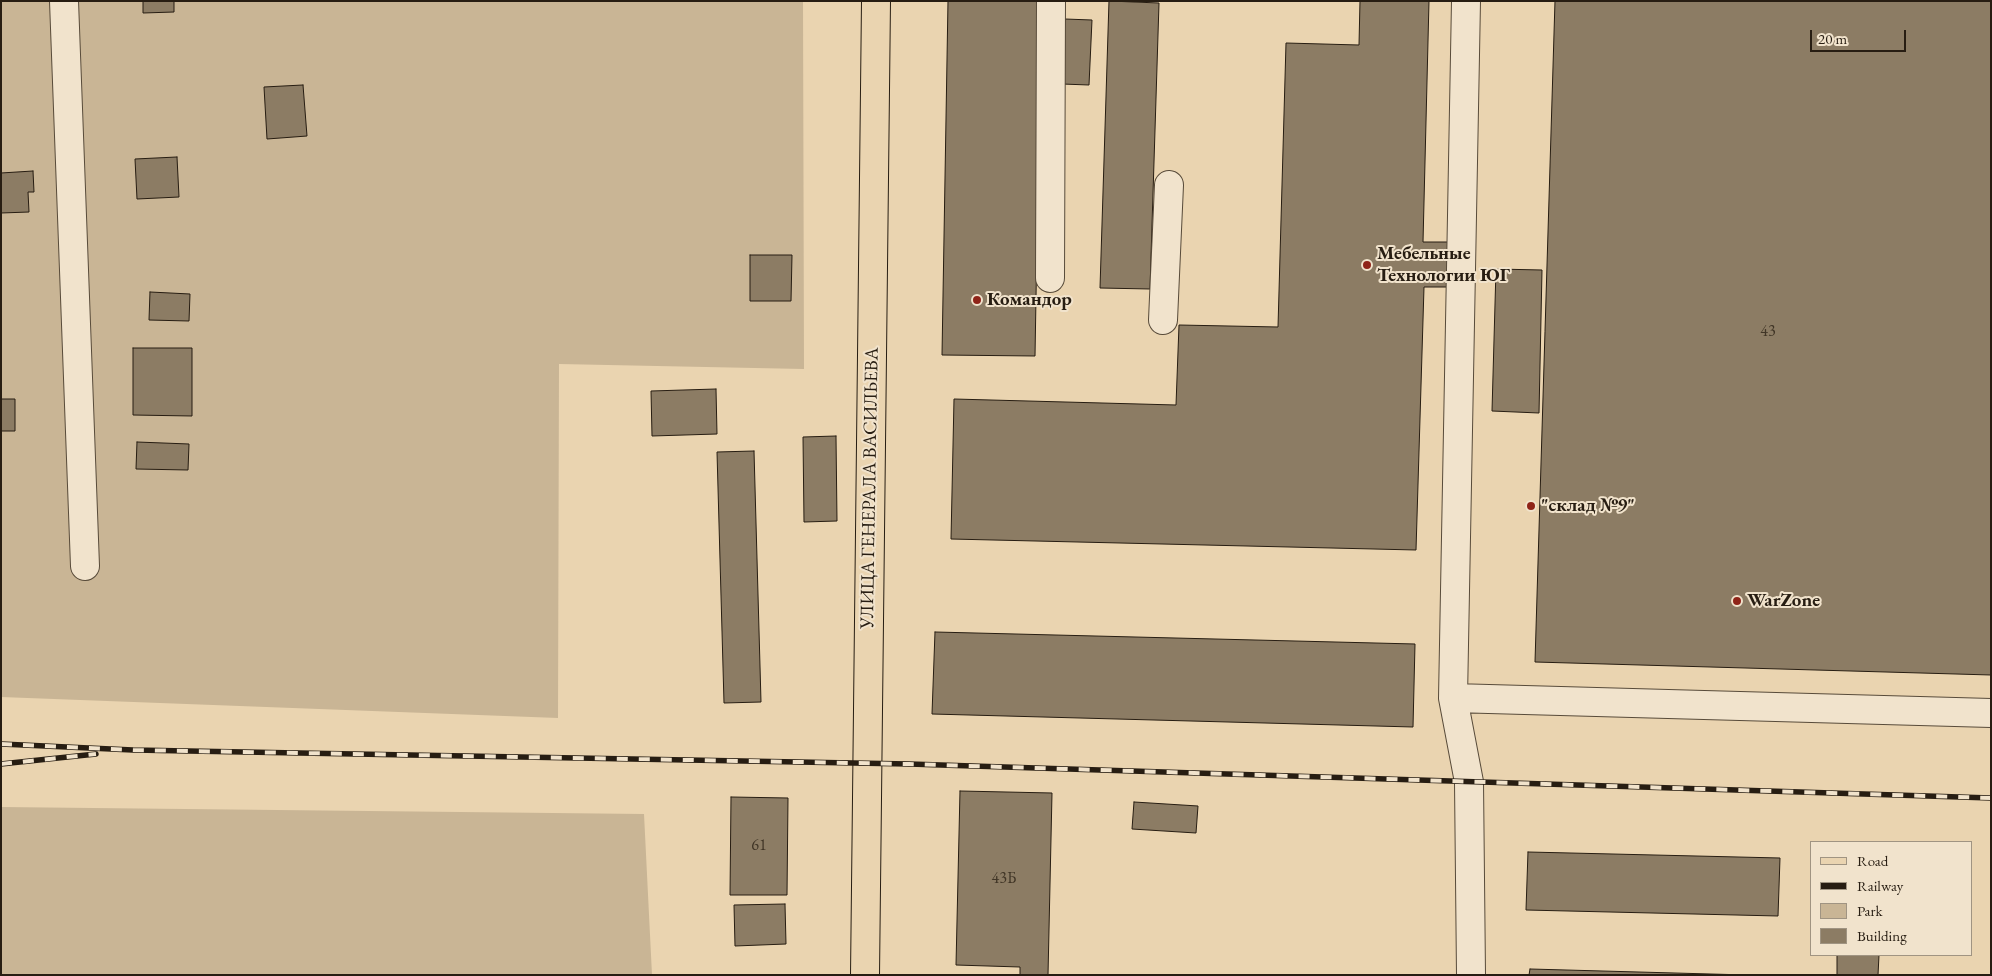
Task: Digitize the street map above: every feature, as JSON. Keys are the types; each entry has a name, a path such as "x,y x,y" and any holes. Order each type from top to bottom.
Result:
{"main road":[{"name":"УЛИЦА ГЕНЕРАЛА ВАСИЛЬЕВА","path":"865,975 876,1"}],"lane":[{"path":"64,1 85,566"},
{"path":"1050,278 1051,1"},
{"path":"1466,1 1454,698 1469,782 1471,975"},
{"path":"1163,320 1169,185"},
{"path":"1454,698 1991,713"}],"green space":[{"path":"1,1 803,1 804,369 559,364 558,718 1,697"},
{"path":"1,807 644,814 652,975 1,975"}],"building":[{"path":"143,1 174,1 174,12 143,13"},
{"path":"948,1 1041,1 1035,356 942,355"},
{"path":"1109,1 1159,3 1150,289 1100,288"},
{"name":"Мебельные Технологии ЮГ","path":"1360,1 1429,1 1423,242 1454,242 1453,287 1424,287 1416,550 951,539 954,399 1176,405 1179,325 1278,327 1286,43 1359,45"},
{"path":"1555,1 1991,1 1991,675 1535,662"},
{"path":"1065,19 1092,20 1089,85 1062,84"},
{"path":"303,85 307,136 267,139 264,87"},
{"path":"177,157 179,197 137,199 135,159"},
{"path":"33,171 34,192 28,192 29,212 1,213 1,173"},
{"path":"750,255 792,255 791,301 750,301"},
{"path":"1496,269 1542,270 1539,413 1492,411"},
{"path":"150,292 190,294 189,321 149,320"},
{"path":"133,348 192,348 192,416 133,415"},
{"path":"716,389 717,434 652,436 651,391"},
{"path":"1,399 15,399 15,431 1,431"},
{"path":"836,436 837,521 804,522 803,437"},
{"path":"137,442 189,444 188,470 136,469"},
{"path":"754,451 761,702 724,703 717,452"},
{"path":"935,632 1415,644 1413,727 932,714"},
{"path":"960,791 1052,793 1048,975 1020,975 1020,967 956,965"},
{"path":"731,797 788,798 787,895 730,895"},
{"path":"1134,802 1198,806 1196,833 1132,829"},
{"path":"1528,852 1780,858 1778,916 1526,910"},
{"path":"785,904 786,944 735,946 734,905"},
{"path":"1837,956 1879,956 1878,975 1837,975"},
{"path":"1530,969 1747,975 1529,975"}],"railway":[{"path":"1,744 133,750 909,764 1991,798"},
{"path":"1,764 96,754"}],"place":[{"name":"Мебельные Технологии ЮГ","path":"1367,265"},
{"name":"Командор","path":"977,300"},
{"name":"\"склад №9\"","path":"1531,506"},
{"name":"WarZone","path":"1737,601"}]}
